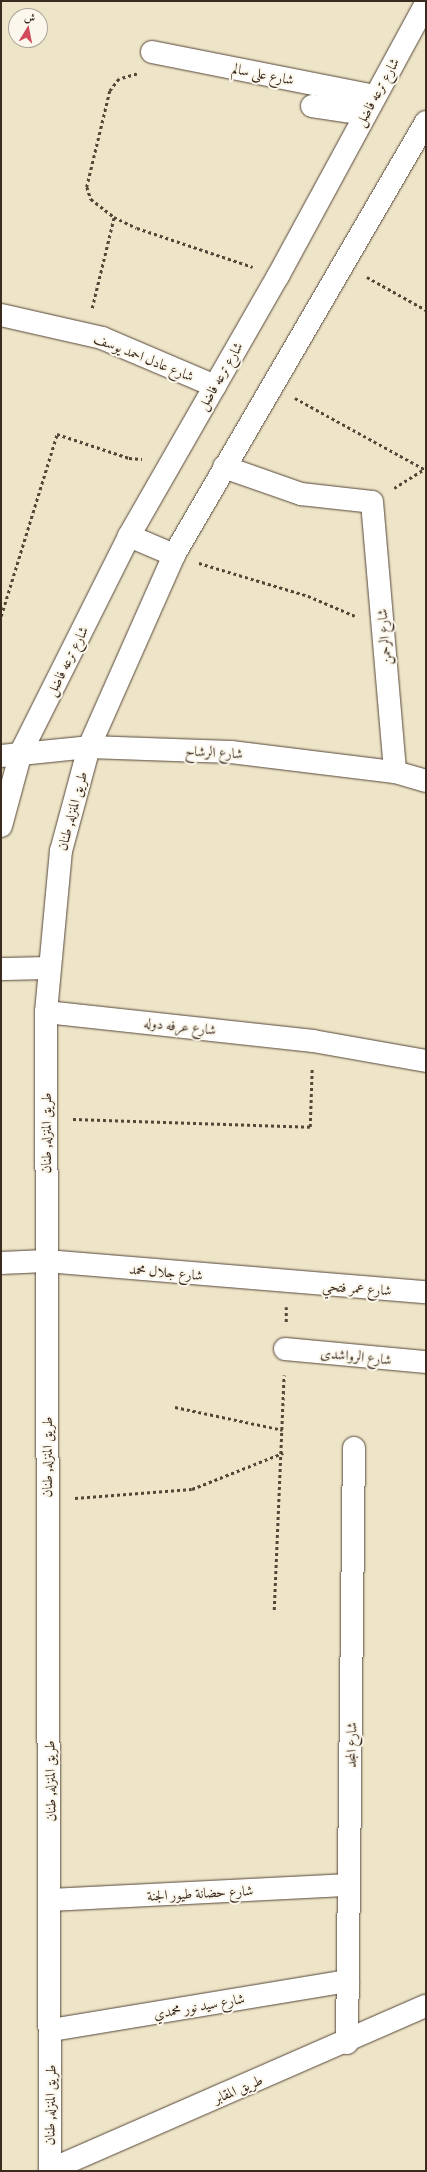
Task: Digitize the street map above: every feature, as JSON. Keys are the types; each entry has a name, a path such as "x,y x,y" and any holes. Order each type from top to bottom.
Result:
{"street":[{"name":"شارع ترعه فاضل","path":"11,754 170,460 215,386 278,276 426,3"},
{"name":"شارع على سالم","path":"152,52 370,105"},
{"path":"312,106 370,105"},
{"path":"89,747 174,556 224,467 426,122"},
{"name":"شارع عادل احمد يوسف","path":"1,315 85,334 215,386"},
{"path":"224,467 301,494 372,502"},
{"name":"شارع الرحمن","path":"372,502 395,772"},
{"path":"129,536 174,556"},
{"name":"شارع الرشاح","path":"11,754 89,747 231,752 395,772 426,781"},
{"name":"طريق المنزله, طنان","path":"50,2170 51,1900 47,1500 46,1012 48,968 61,851 89,747"},
{"path":"1,826 11,754"},
{"path":"1,969 48,968"},
{"name":"شارع عرفه دوله","path":"46,1012 313,1041 426,1061"},
{"name":"شارع جلال محمد","path":"1,1263 46,1261 287,1283"},
{"name":"شارع عمر فتحي","path":"287,1283 426,1292"},
{"name":"شارع الرواشدى","path":"285,1349 426,1362"},
{"name":"شارع المجد","path":"347,2043 354,1448"},
{"name":"شارع حضانة طيور الجنة","path":"51,1900 349,1885"},
{"name":"شارع سيد نور محمدي","path":"51,2030 348,1981"},
{"name":"طريق المقابر","path":"50,2170 347,2043 426,2006"}],"path":[{"path":"143,74 118,80 110,91 87,187 91,199 114,217 278,276"},
{"path":"85,334 114,217"},
{"path":"344,264 426,310"},
{"path":"273,385 425,470 372,502"},
{"path":"1,616 57,434 128,458 170,460"},
{"path":"174,556 308,596 383,628"},
{"path":"46,1118 310,1127 313,1041"},
{"path":"274,1610 283,1453 287,1283"},
{"path":"175,1407 283,1430"},
{"path":"47,1500 192,1489 283,1453"}]}
